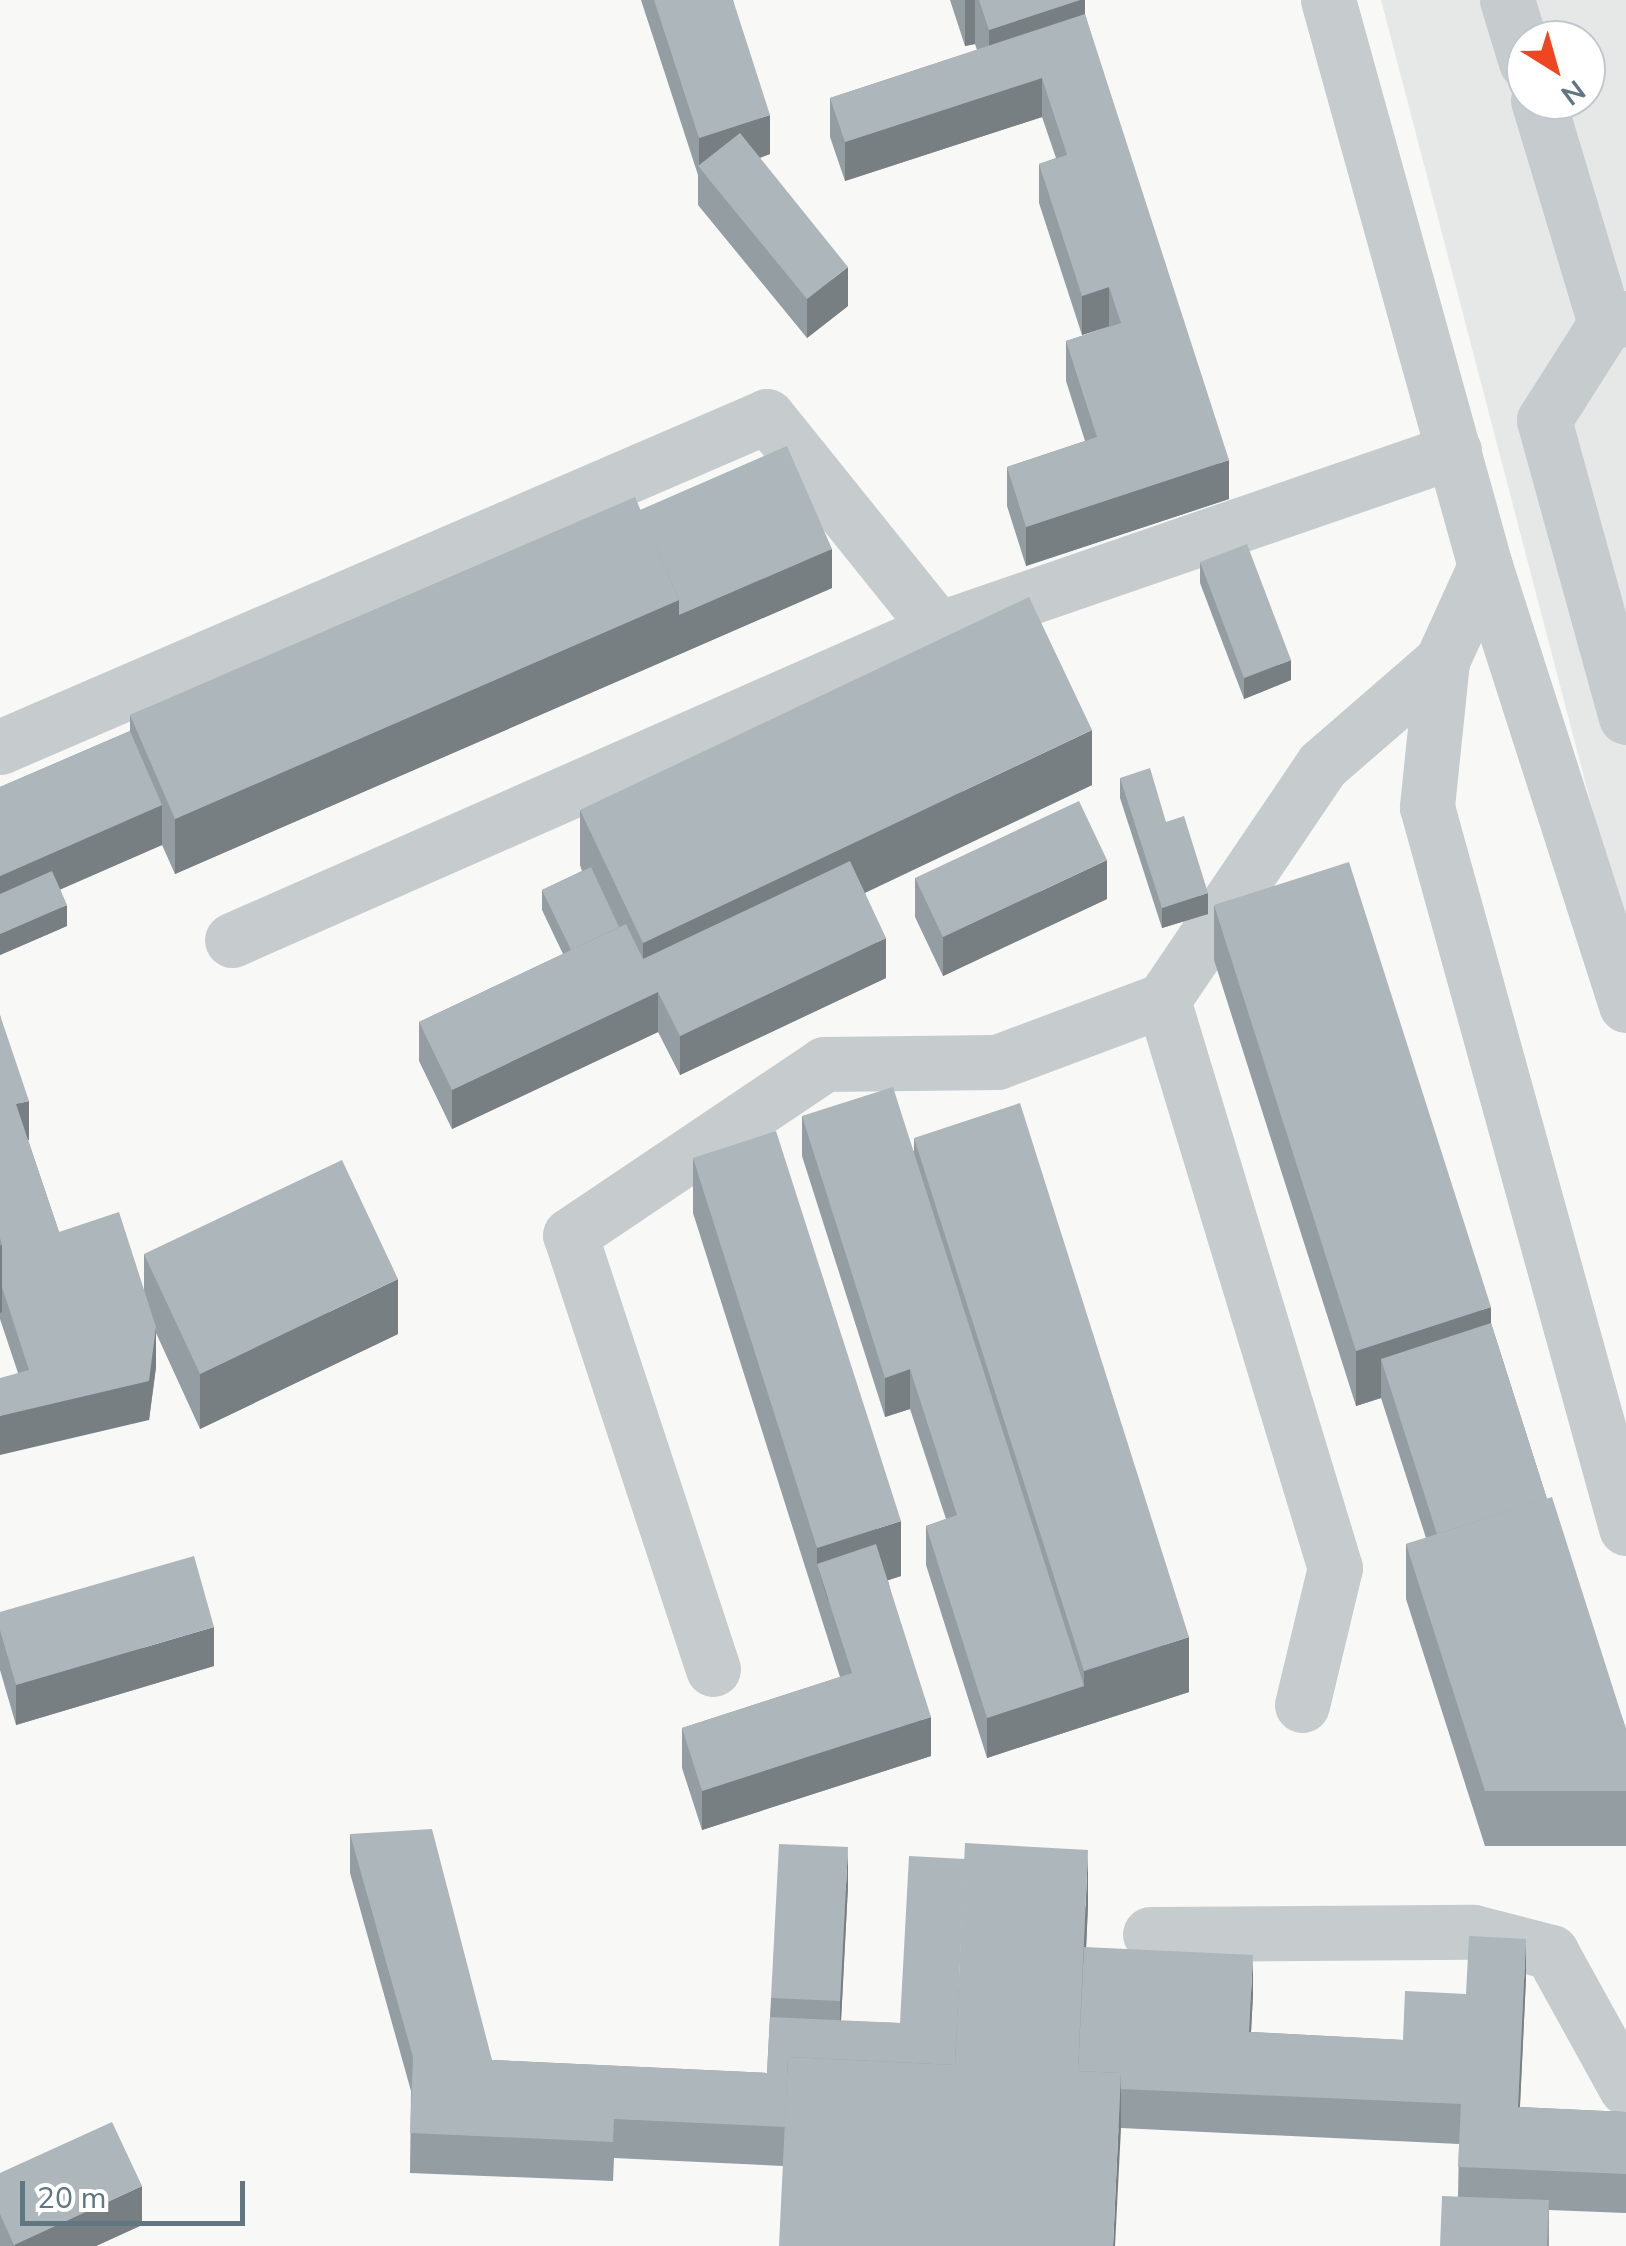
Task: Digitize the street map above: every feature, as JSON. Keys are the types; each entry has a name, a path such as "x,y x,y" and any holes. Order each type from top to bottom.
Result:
{"street":[{"path":"1328,0 1485,566 1626,1005"},
{"path":"1545,120 1616,321 1544,420 1626,717"},
{"path":"0,747 767,416 938,629"},
{"path":"232,940 938,629 1454,451"},
{"path":"1485,566 1442,661 1428,807 1626,1528"},
{"path":"713,1669 570,1235 824,1064 997,1062 1163,1000 1322,766 1442,661"},
{"path":"1163,1000 1335,1568 1302,1704"},
{"path":"1150,1934 1473,1932 1551,1952 1626,2088"}],"shaded area":[{"path":"1381,0 1626,0 1626,938"}],"building":[{"path":"654,0 733,0 770,115 699,138"},
{"path":"979,0 1080,0 989,30"},
{"path":"1085,14 1229,460 1026,527 1007,467 1097,437 1066,341 1121,323 1109,287 1082,296 1039,164 1067,155 1042,78 845,142 830,98"},
{"path":"740,133 848,267 807,299 698,166"},
{"path":"787,446 832,549 679,615 679,600 640,510"},
{"path":"635,497 679,600 175,819 130,715"},
{"path":"1247,544 1291,660 1244,678 1200,562"},
{"path":"1029,597 1092,730 643,943 580,810"},
{"path":"130,731 162,805 0,876 0,787"},
{"path":"1150,768 1166,822 1184,816 1208,893 1162,908 1120,778"},
{"path":"1079,801 1107,860 943,937 915,878"},
{"path":"850,861 886,938 680,1036 658,992 452,1090 419,1022 626,924 643,959"},
{"path":"1349,862 1491,1307 1356,1351 1214,905"},
{"path":"591,867 619,927 571,950 542,890"},
{"path":"52,871 67,905 0,934 0,894"},
{"path":"0,1015 29,1101 16,1104 59,1232 119,1212 156,1327 149,1381 0,1416 0,1378 29,1370 2,1287"},
{"path":"893,1087 1084,1686 987,1718 926,1526 957,1515 910,1369 885,1378 802,1116"},
{"path":"1020,1103 1189,1637 1084,1671 914,1138"},
{"path":"776,1131 901,1521 817,1548 693,1158"},
{"path":"342,1160 398,1279 200,1374 144,1254"},
{"path":"1491,1323 1547,1499 1437,1534 1381,1359"},
{"path":"1552,1497 1626,1729 1626,1791 1485,1791 1406,1544"},
{"path":"876,1544 931,1717 702,1791 682,1728 852,1673 817,1564"},
{"path":"194,1556 214,1627 16,1685 0,1630 0,1612"},
{"path":"432,1829 492,2060 767,2073 770,2017 900,2023 909,1856 965,1859 955,2065 788,2057 785,2127 614,2119 613,2142 410,2133 413,2057 350,1834"},
{"path":"965,1843 1088,1850 1078,2071 1121,2073 1113,2246 779,2246 788,2057 955,2065"},
{"path":"779,1844 848,1847 840,2001 771,1998"},
{"path":"1469,1936 1526,1939 1518,2107 1626,2112 1626,2174 1458,2167 1461,2104 1121,2089 1121,2073 1078,2071 1084,1947 1253,1955 1249,2032 1403,2040 1405,1991 1466,1994"},
{"path":"112,2122 142,2186 14,2245 0,2214 0,2173"},
{"path":"1442,2196 1549,2200 1547,2246 1440,2246"}]}
